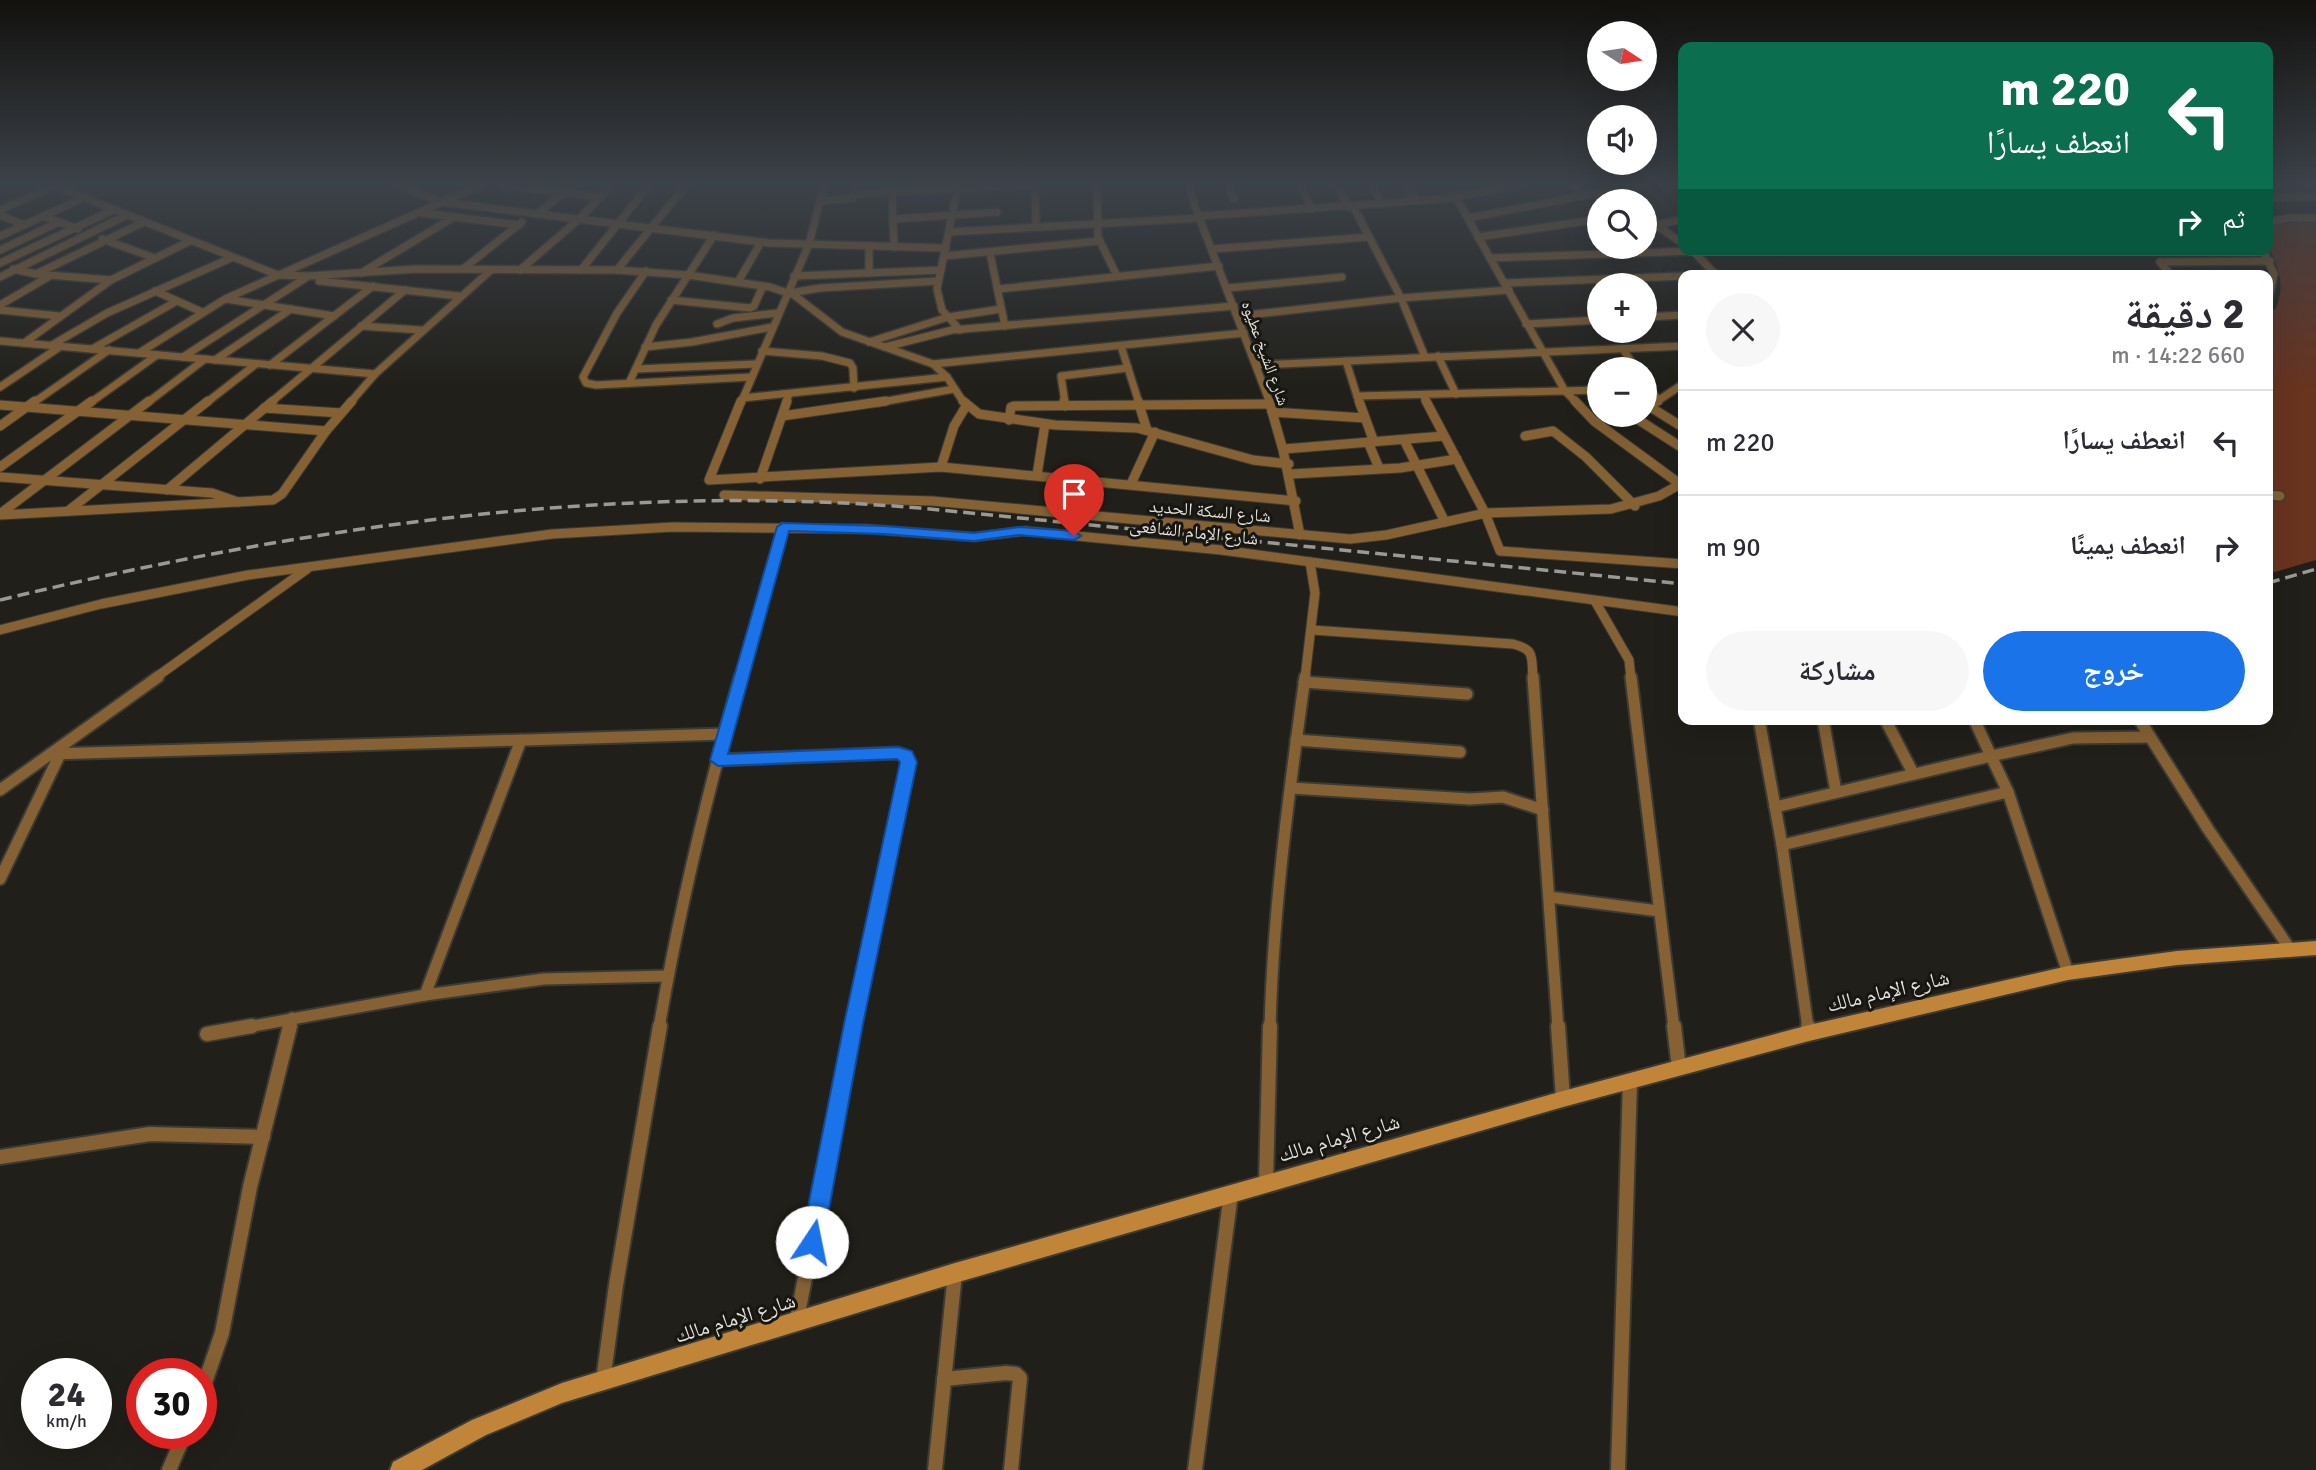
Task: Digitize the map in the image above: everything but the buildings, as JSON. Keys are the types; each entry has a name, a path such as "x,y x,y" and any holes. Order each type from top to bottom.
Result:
{"street":[{"path":"0,264 21,254"},
{"path":"0,277 47,254"},
{"path":"60,254 70,257"},
{"path":"36,274 77,254"},
{"path":"142,254 152,257"},
{"path":"24,343 111,279 160,254"},
{"path":"220,254 278,275 459,296"},
{"path":"139,353 226,299 326,254"},
{"path":"360,273 393,254"},
{"path":"463,269 483,254"},
{"path":"520,270 539,254"},
{"path":"581,270 595,254"},
{"path":"617,270 630,254"},
{"path":"629,383 671,300 702,254"},
{"path":"738,282 754,254"},
{"path":"804,254 709,480 941,467 1296,501"},
{"path":"869,254 869,273"},
{"path":"945,254 937,297 948,317 960,330"},
{"path":"990,254 1005,326"},
{"path":"1105,254 1116,276"},
{"name":"شارع الشيخ عطيوه","path":"1214,254 1256,365 1289,464 1300,535"},
{"path":"1378,254 1401,298 1425,357"},
{"path":"1487,254 1565,391 1594,421 1678,483"},
{"path":"1490,258 1618,254"},
{"path":"1698,256 1711,270"},
{"path":"2267,256 2273,270"},
{"path":"0,387 97,318 231,258"},
{"path":"2167,270 2160,262 2270,261"},
{"path":"0,264 15,270 50,276 111,279"},
{"path":"998,289 1219,267"},
{"path":"183,357 305,278 416,269 617,270 688,275 788,292 938,281"},
{"path":"0,514 266,502 278,498 326,431 375,374 491,270"},
{"path":"794,276 941,270"},
{"path":"646,271 617,313 583,377 586,383 590,385 751,377"},
{"path":"0,305 50,276"},
{"path":"1228,288 1342,277"},
{"path":"1657,278 1678,277"},
{"path":"1237,316 1507,287 1587,284"},
{"path":"270,365 373,286"},
{"path":"671,300 750,308 754,306 763,286"},
{"path":"167,489 405,290"},
{"path":"155,291 202,312"},
{"path":"788,292 836,328 933,364 947,377 966,405 979,414 1045,424 1151,431 1253,460 1289,464"},
{"path":"226,299 334,316"},
{"path":"92,349 177,301"},
{"path":"885,347 929,334 960,330 1234,306"},
{"path":"215,360 291,309"},
{"path":"869,342 948,317 1002,309"},
{"path":"0,310 60,316"},
{"path":"717,324 733,318 778,313"},
{"path":"1657,316 1678,315"},
{"path":"1527,324 1587,321"},
{"path":"361,326 421,330"},
{"path":"645,347 692,342 772,327"},
{"path":"933,364 1244,333"},
{"path":"0,341 375,374"},
{"path":"0,351 14,342"},
{"path":"1121,346 1151,431 1131,484"},
{"path":"1256,365 1678,346"},
{"path":"1623,349 1628,357"},
{"path":"0,426 109,350"},
{"path":"762,351 822,356 850,363 853,368 854,388"},
{"path":"0,467 157,355"},
{"path":"1438,356 1456,394"},
{"path":"0,514 205,359"},
{"path":"1346,361 1379,468"},
{"path":"67,512 256,364"},
{"path":"636,369 756,364"},
{"path":"1065,406 1061,376 1128,368"},
{"path":"743,398 947,377"},
{"path":"1659,400 1678,387"},
{"path":"782,416 832,411 954,389"},
{"path":"1357,396 1587,390"},
{"path":"760,479 789,394"},
{"path":"1423,395 1485,513 1500,551 1678,564"},
{"path":"0,405 326,431"},
{"path":"941,467 954,426 966,405"},
{"path":"1009,420 1011,407 1014,406 1271,408 1364,418"},
{"path":"264,408 341,413"},
{"path":"1657,412 1678,424"},
{"path":"1037,475 1045,424"},
{"path":"1650,427 1678,445"},
{"path":"1525,436 1553,431 1586,457 1635,506"},
{"path":"1284,449 1444,436"},
{"path":"1404,440 1445,522"},
{"path":"1291,474 1416,465 1457,459"},
{"path":"0,477 167,489 222,495 240,503"},
{"name":"شارع السكة الحديد","path":"724,495 932,501 1300,535 1371,538 1410,532 1485,513 1534,509 1595,511 1635,506 1678,485"},
{"path":"2273,495 2280,496"},
{"name":"شارع الإمام الشافعى","path":"0,630 237,577 562,533 653,527 884,530 974,537 1025,531 1221,550 1678,611"},
{"path":"603,1381 616,1285 668,976 724,734 783,527"},
{"path":"1266,1182 1271,983 1296,740 1312,630 1315,593 1310,562"},
{"path":"0,790 55,754 310,567"},
{"path":"1595,601 1629,660 1679,1068"},
{"path":"1312,630 1513,644 1527,648 1532,658 1563,1099"},
{"path":"1304,682 1467,694"},
{"path":"1760,725 1782,845 1809,1033"},
{"path":"1823,725 1836,792"},
{"path":"1889,725 1913,773"},
{"path":"1977,725 2008,792 2068,973"},
{"path":"2143,725 2208,829 2290,949"},
{"path":"55,754 724,734"},
{"path":"1775,807 2073,738 2150,737"},
{"path":"425,995 521,740"},
{"path":"1296,740 1460,752"},
{"path":"718,760 898,753 908,758 796,1324"},
{"path":"0,879 55,754"},
{"path":"1291,789 1470,799 1503,797 1543,810"},
{"path":"1782,845 2008,792"},
{"path":"1549,897 1659,911"},
{"name":"شارع الإمام مالك","path":"401,1470 479,1427 562,1393 796,1324 955,1273 1563,1099 1809,1033 2068,973 2177,958 2316,948"},
{"path":"207,1034 425,995 544,979 668,976"},
{"path":"214,1358 222,1334 263,1137 292,1018"},
{"path":"1618,1470 1630,1082"},
{"path":"0,1157 150,1134 263,1137"},
{"path":"1195,1470 1231,1193"},
{"path":"935,1470 955,1273"},
{"path":"944,1379 1006,1373 1016,1374 1020,1378 1011,1470"},
{"path":"169,1470 178,1449"}],"shaded area":[{"path":"2273,254 2316,254 2316,560 2273,573 2273,309 2281,286"}],"railway":[{"path":"0,600 227,551 342,532 572,506 688,501 804,501 920,508 1678,583"},
{"path":"2273,582 2316,569"}],"route":[{"path":"812,1242 853,1024 908,758 898,753 718,760 783,527 884,530 974,537 1019,531 1074,536"}]}
